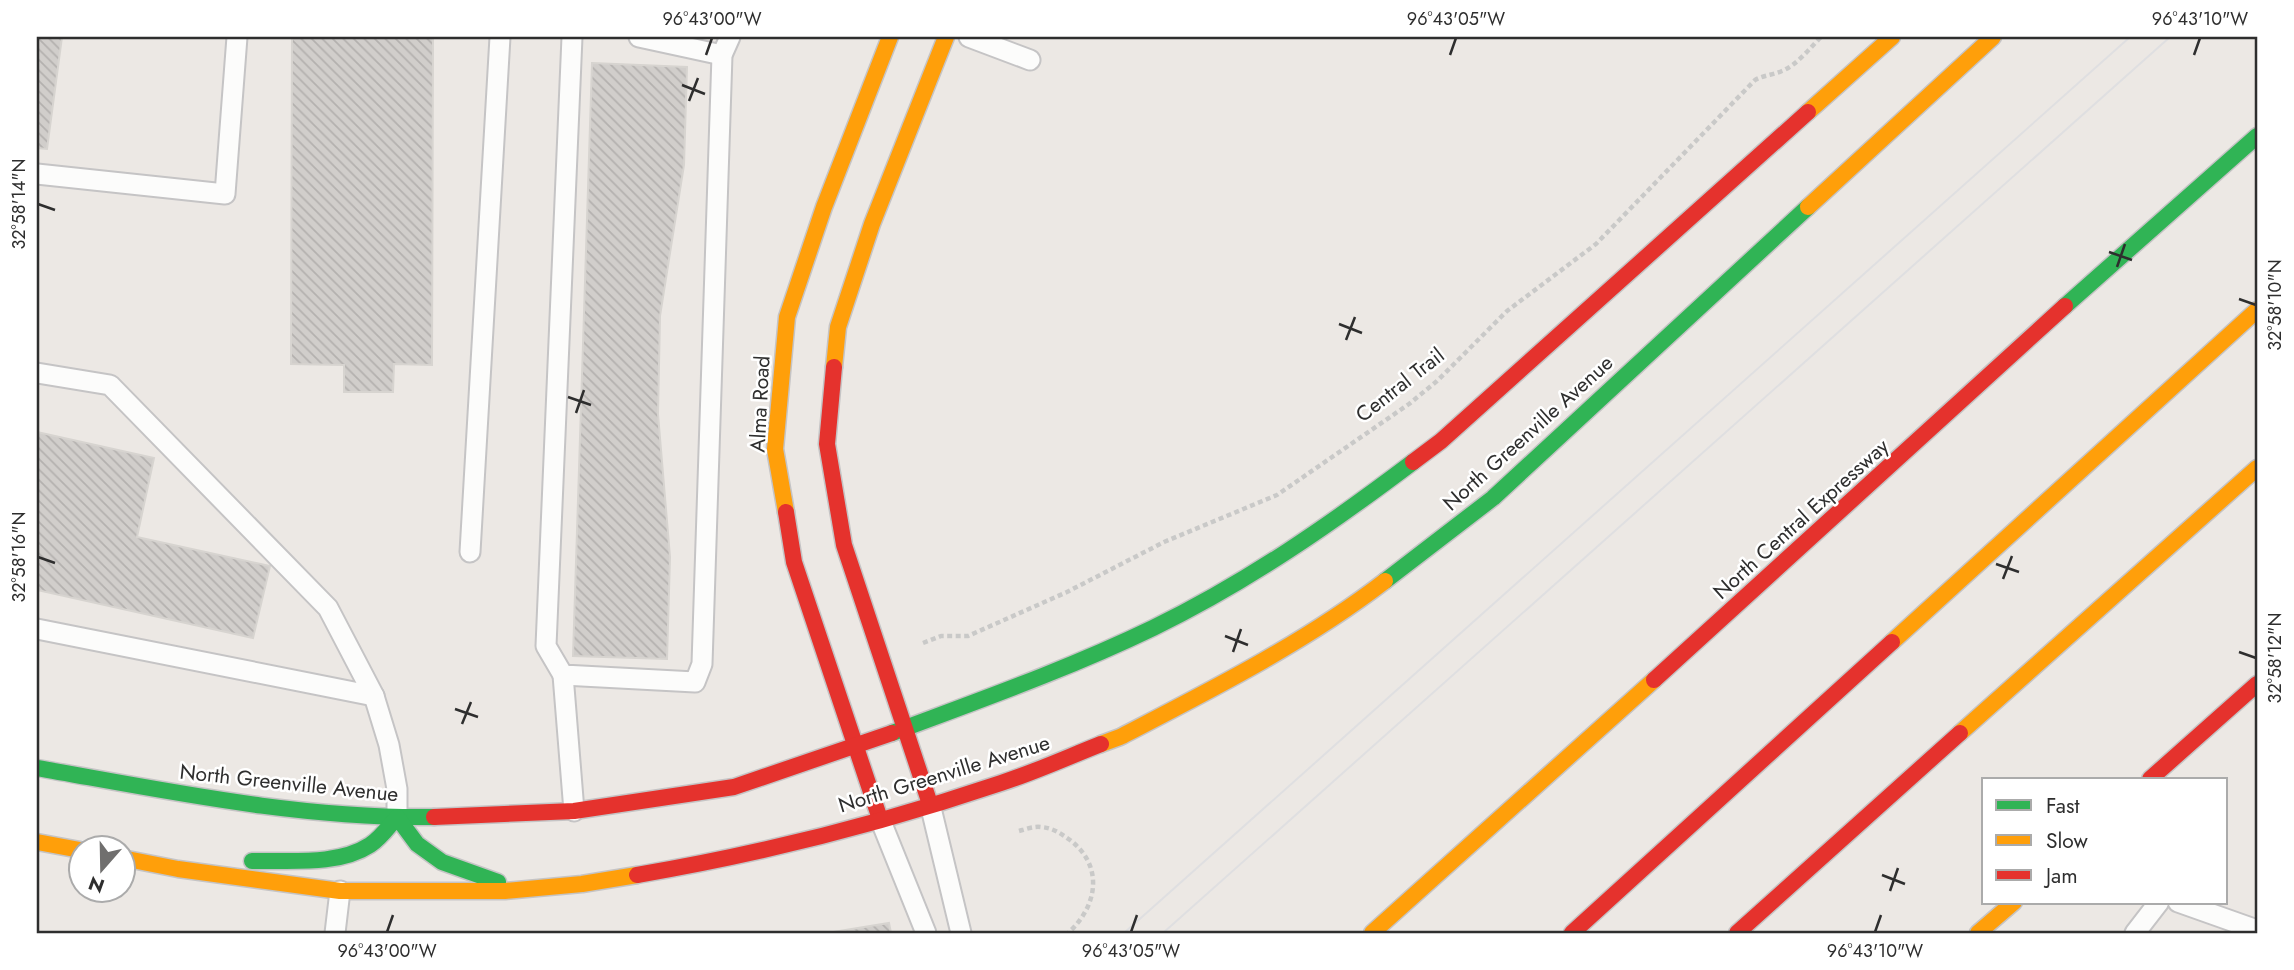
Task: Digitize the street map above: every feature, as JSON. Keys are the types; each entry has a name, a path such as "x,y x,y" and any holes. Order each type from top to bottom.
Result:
{"main road":[{"name":"Alma Road","path":"880,819 794,562 775,449 787,317 824,207 891,37"},
{"path":"930,804 844,545 827,444 838,327 872,224 946,37"},
{"name":"North Greenville Avenue","path":"37,768 219,800 382,818 468,817 574,811 734,788 1058,671 1155,627 1222,591 1339,518 1441,441 1892,37"},
{"name":"North Greenville Avenue","path":"136,861 340,891 520,890 582,884 719,861 880,819 1002,783 1120,737 1229,680 1359,602 1493,498 1993,37"},
{"path":"1954,44 1967,60"},
{"name":"North Central Expressway","path":"1372,933 2257,136"},
{"path":"1572,933 2257,310"},
{"path":"1737,933 2257,468"},
{"path":"2151,778 2257,684"},
{"path":"178,869 344,855 370,845 397,817 417,844 442,862 520,890"},
{"path":"37,842 66,847"},
{"path":"1979,933 2012,904"}],"lane":[{"path":"37,174 225,194 237,37"},
{"path":"470,552 500,37"},
{"path":"572,37 545,646 563,675 574,811"},
{"path":"639,37 722,55"},
{"path":"563,675 695,682 702,664 722,55 730,37"},
{"path":"970,37 1030,60"},
{"path":"37,373 110,385 328,608 374,696 389,745 397,789 397,817"},
{"path":"37,629 374,696"},
{"path":"930,804 961,933"},
{"path":"880,819 926,933"},
{"path":"335,933 340,891"},
{"path":"2136,933 2158,904"},
{"path":"2184,904 2257,930"}],"path":[{"name":"Central Trail","path":"923,643 941,636 968,636 1067,592 1164,542 1277,495 1409,404 1437,381 1507,311 1596,244 1755,80 1783,71 1821,37"},
{"path":"1019,831 1038,826 1056,830 1078,846 1091,866 1094,887 1088,910 1069,933"}],"building":[{"path":"37,37 62,37 47,149 37,148"},
{"path":"292,37 433,37 432,365 394,364 393,392 344,392 344,365 291,364"},
{"path":"592,63 687,67 684,165 660,316 658,414 670,557 667,659 573,656"},
{"path":"37,432 154,458 137,537 270,566 253,638 37,590"},
{"path":"889,923 891,933 827,933"}],"tram line":[{"path":"1124,933 2130,37"},
{"path":"1163,933 2170,37"}],"traffic: fast":[{"path":"2065,306 2257,136"},
{"path":"1385,581 1493,498 1808,207"},
{"path":"892,733 1056,671 1188,610 1287,551 1413,462"},
{"path":"37,768 235,802 334,813 434,817"},
{"path":"252,861 328,859 357,852 374,842 397,817 417,844 442,862 498,882"}],"traffic: slow":[{"path":"786,512 775,449 787,317 824,207 890,37"},
{"path":"834,367 838,327 872,224 946,37"},
{"path":"1808,112 1892,37"},
{"path":"1808,207 1993,37"},
{"path":"1892,642 2257,310"},
{"path":"1960,733 2257,468"},
{"path":"1101,744 1120,737 1256,665 1323,625 1385,581"},
{"path":"1372,933 1654,680"},
{"path":"37,842 66,847"},
{"path":"136,861 340,891 505,891 582,884 637,875"},
{"path":"1978,933 2012,904"}],"traffic: jam":[{"path":"1413,462 1441,441 1808,112"},
{"path":"1654,680 2065,306"},
{"path":"834,367 827,444 844,545 930,804"},
{"path":"786,512 794,562 880,819"},
{"path":"1572,933 1892,642"},
{"path":"2151,778 2257,684"},
{"path":"434,817 574,811 734,787 892,733"},
{"path":"1737,933 1960,733"},
{"path":"637,875 775,847 866,824 1014,779 1101,744"}]}
